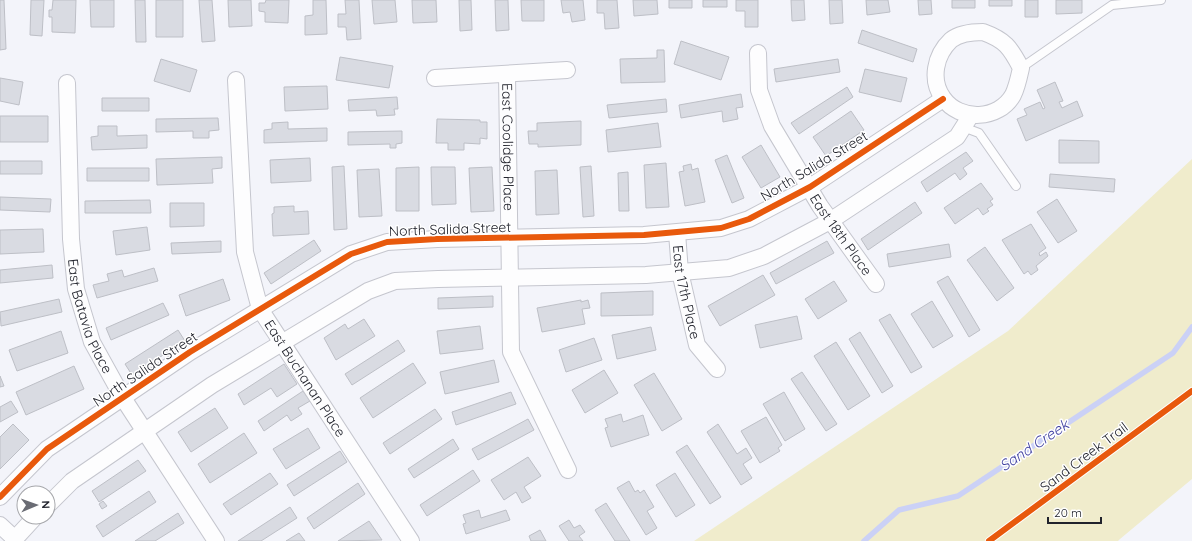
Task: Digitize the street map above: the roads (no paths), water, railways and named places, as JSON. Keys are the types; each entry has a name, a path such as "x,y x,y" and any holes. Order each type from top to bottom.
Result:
{"street":[{"path":"56,497 72,481 146,432 212,385 368,291 395,282 438,279 510,279 646,275 729,268 764,256 830,221 957,138 967,121 1002,107 1013,95 1021,68 1010,48 998,37 983,32 966,33 952,40 941,52 935,67 936,84 943,98 967,121"},
{"name":"East 18th Place","path":"758,52 759,90 772,126 810,187 820,206 876,284"},
{"name":"East Coolidge Place","path":"435,78 507,75 567,70"},
{"name":"East Coolidge Place","path":"507,75 511,352 568,470"},
{"name":"East Buchanan Place","path":"236,80 245,252 260,309 280,343 411,541"},
{"name":"East Batavia Place","path":"67,83 71,239 76,288 92,342 123,398 216,541"},
{"name":"North Salida Street","path":"0,497 47,449 190,352 351,254 387,242 437,239 509,239 677,233 721,228 742,221 810,187 943,98"},
{"name":"East 17th Place","path":"677,233 680,272 697,345 717,368"},
{"path":"0,525 14,540 28,525"}],"lane":[{"path":"1021,68 1112,5 1161,0"},
{"path":"967,121 979,134 1016,186"}],"waterway":[{"name":"Sand Creek","path":"864,541 899,510 958,496 1173,353 1192,327"}]}
